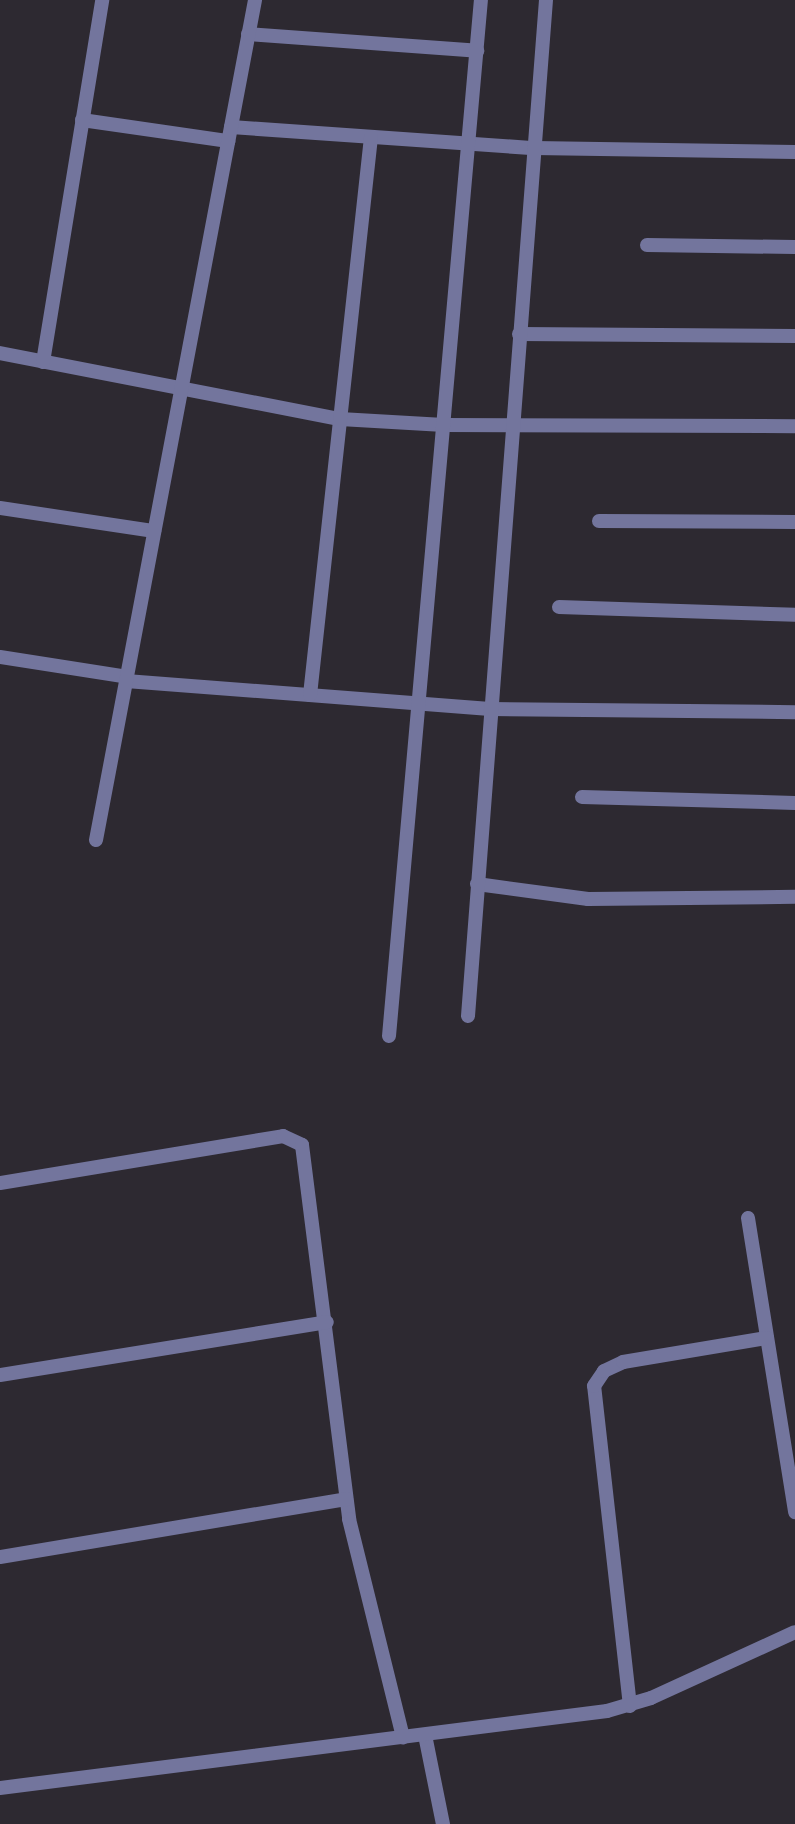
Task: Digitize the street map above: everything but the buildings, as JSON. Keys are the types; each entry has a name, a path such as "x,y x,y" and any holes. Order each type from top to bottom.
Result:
{"street":[{"path":"43,362 102,0"},
{"path":"96,840 255,0"},
{"path":"389,1036 481,0"},
{"path":"468,1016 489,709 546,0"},
{"path":"248,34 477,51"},
{"path":"82,120 229,134 371,137 534,148 795,152"},
{"path":"310,695 371,137"},
{"path":"646,246 795,247"},
{"path":"519,334 795,336"},
{"path":"0,353 181,391 340,419 444,425 795,426"},
{"path":"0,508 154,531"},
{"path":"599,522 795,522"},
{"path":"559,607 795,615"},
{"path":"0,657 126,679 489,709 795,712"},
{"path":"582,797 795,803"},
{"path":"477,884 588,899 795,897"},
{"path":"0,1183 293,1138 306,1156 346,1499 403,1737"},
{"path":"748,1218 795,1512"},
{"path":"0,1375 327,1322"},
{"path":"630,1706 594,1386 604,1371 623,1362 767,1338"},
{"path":"0,1557 346,1499"},
{"path":"0,1788 425,1735 630,1706 795,1632"},
{"path":"425,1735 443,1824"}]}
